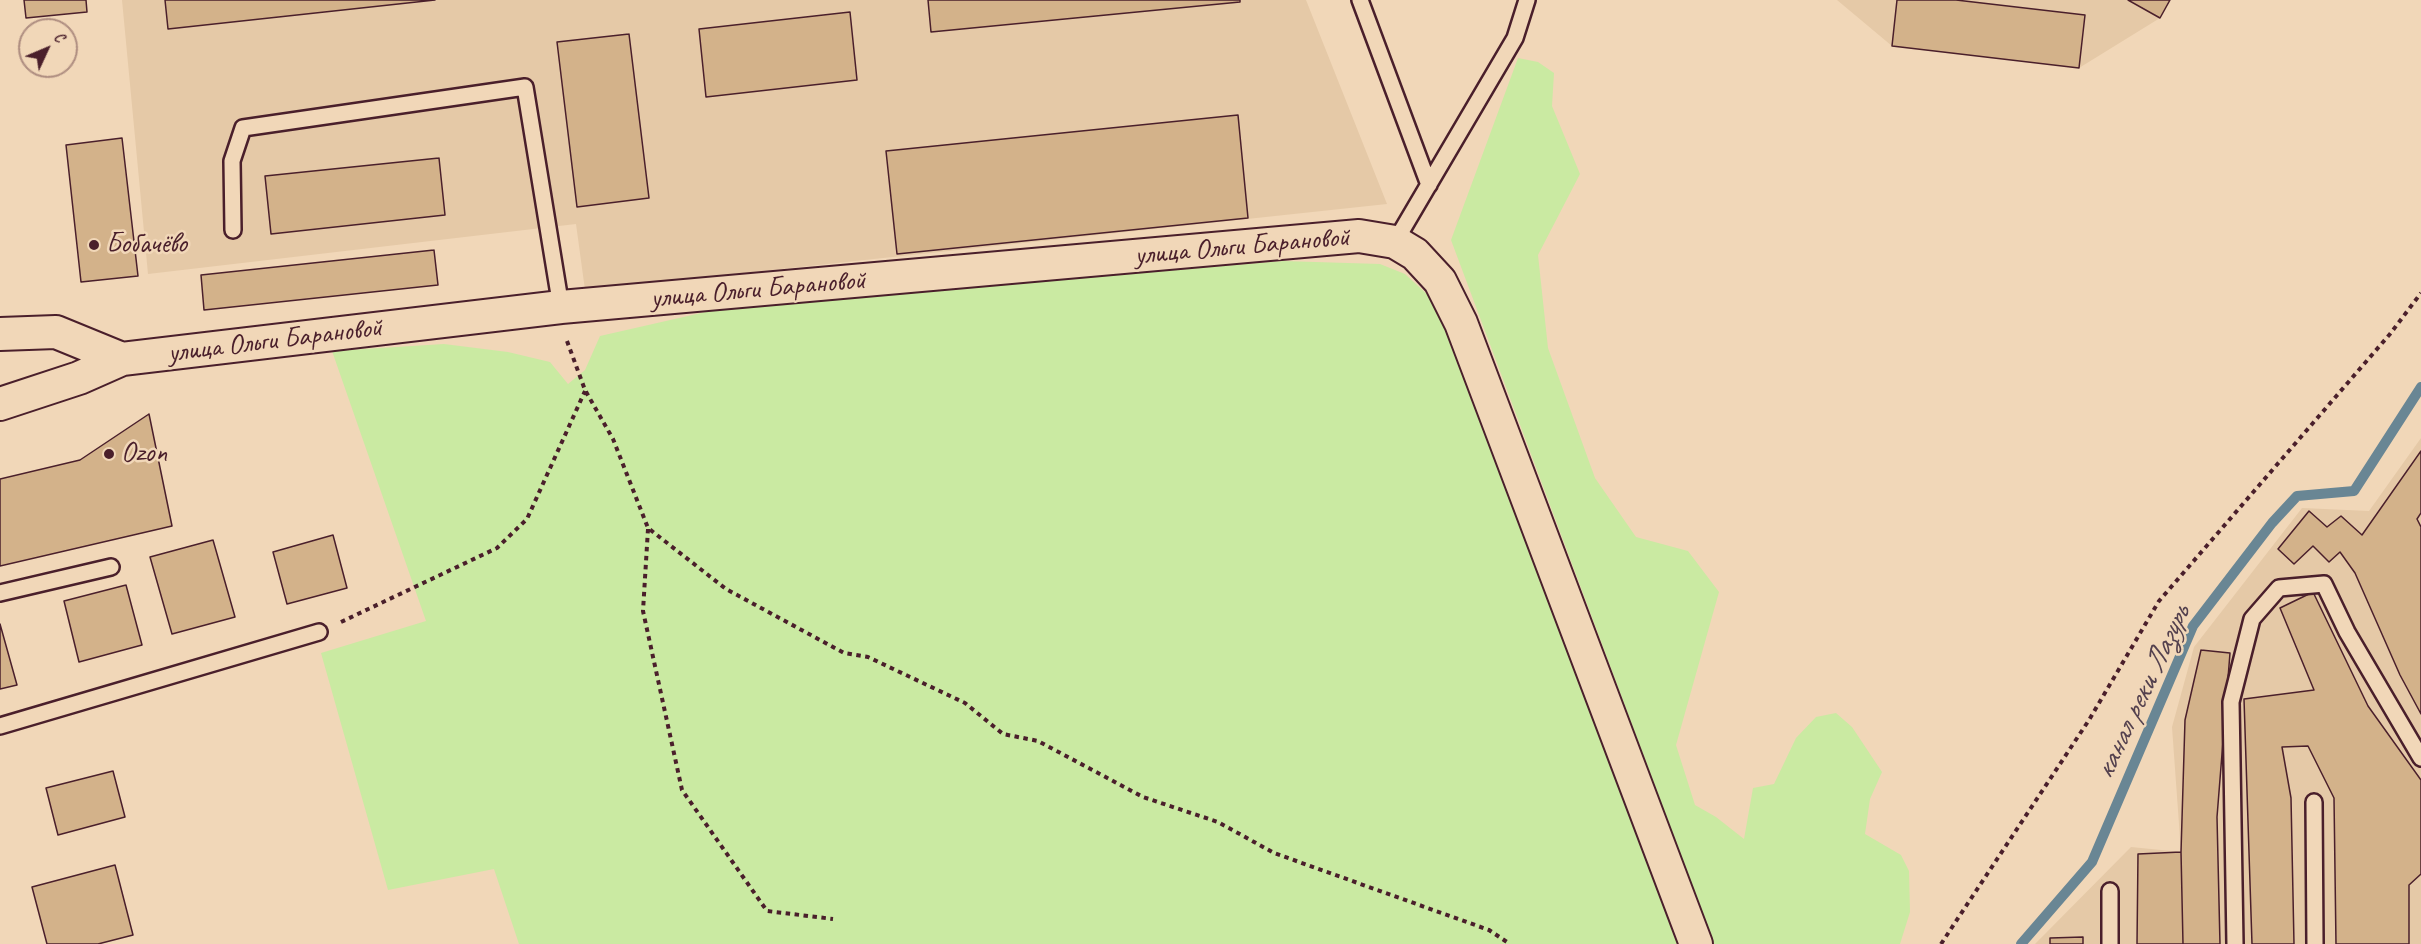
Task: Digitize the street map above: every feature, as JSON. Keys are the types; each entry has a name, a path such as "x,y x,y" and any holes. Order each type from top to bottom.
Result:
{"street":[{"name":"улица Ольги Барановой","path":"0,404 79,378 122,359 561,307 1359,236 1395,242"},
{"path":"1395,242 1415,254 1440,281 1461,323 1696,944"},
{"name":"улица Ольги Барановой","path":"0,334 56,332 122,359"}],"lane":[{"path":"1360,0 1429,185"},
{"path":"1395,242 1515,38 1527,0"},
{"path":"233,230 232,161 243,128 525,87 561,307"},
{"path":"0,593 111,567"},
{"path":"2235,944 2231,702 2252,619 2279,588 2324,584 2347,632 2421,758"},
{"path":"0,726 319,632"},
{"path":"2314,802 2315,944"},
{"path":"2110,891 2110,944"}],"path":[{"path":"1941,944 2089,720 2159,601 2382,343 2421,293"},
{"path":"561,307 568,349 585,390 613,439 648,528 643,611 682,790 767,911 833,919"},
{"path":"319,632 497,548 527,519 585,390"},
{"path":"648,528 726,590 844,653 868,657 965,703 1003,734 1038,741 1143,797 1218,822 1274,853 1489,930 1510,944"}],"shaded area":[{"path":"122,0 1306,0 1387,204 585,290 576,224 148,274"},
{"path":"1837,0 2170,0 2160,18 2079,68 1892,46"},
{"path":"2421,438 2421,944 2035,944 2131,847 2181,852 2172,727 2194,647 2302,508 2369,511"}],"green space":[{"path":"1518,58 1538,62 1554,73 1552,106 1580,174 1538,255 1548,348 1595,478 1636,537 1688,551 1719,592 1676,745 1695,805 1716,817 1744,839 1753,788 1774,784 1796,738 1816,717 1836,713 1852,727 1882,772 1870,799 1865,834 1901,855 1909,871 1910,912 1900,944 1714,944 1451,240"},
{"path":"1283,261 1380,264 1405,274 1440,306 1677,944 519,944 494,869 388,890 321,653 426,621 332,351 444,344 508,352 550,362 568,384 585,370 600,336 723,308"}],"building":[{"path":"24,0 86,0 87,12 26,18"},
{"path":"165,0 435,0 168,29"},
{"path":"928,0 1240,0 1240,2 931,32"},
{"path":"1897,0 1956,0 2085,15 2079,68 1892,46"},
{"path":"2128,0 2170,0 2160,18"},
{"path":"850,12 857,80 706,97 699,29"},
{"path":"629,34 649,198 577,207 557,42"},
{"path":"1238,115 1248,218 897,254 886,151"},
{"path":"122,138 138,276 81,282 66,145"},
{"path":"439,158 445,215 271,234 265,176"},
{"path":"434,250 438,285 204,310 201,275"},
{"path":"149,414 172,526 0,566 0,479 80,460"},
{"path":"2421,451 2421,513 2417,519 2421,527 2421,714 2400,675 2355,573 2340,552 2329,562 2313,546 2294,564 2278,549 2309,511 2327,527 2341,516 2362,535"},
{"path":"333,535 347,588 287,604 273,552"},
{"path":"213,540 235,617 172,634 150,557"},
{"path":"126,585 142,645 79,662 64,601"},
{"path":"2313,592 2368,706 2421,780 2421,874 2409,885 2409,944 2336,944 2334,798 2308,746 2282,747 2291,798 2294,944 2252,944 2244,699 2314,690 2280,608"},
{"path":"0,624 17,685 0,689"},
{"path":"2201,650 2230,653 2217,817 2220,944 2183,944 2181,852 2185,720"},
{"path":"113,771 125,817 58,835 46,788"},
{"path":"2181,852 2183,944 2137,944 2138,854"},
{"path":"115,865 133,935 98,944 47,944 32,887"},
{"path":"2083,937 2083,944 2050,944 2050,938"}],"waterway":[{"name":"канал реки Лазурь","path":"2021,944 2092,862 2193,626 2272,523 2297,496 2354,491 2421,387"}],"place":[{"name":"Бобачёво","path":"94,245"},
{"name":"Ozon","path":"109,454"}]}
